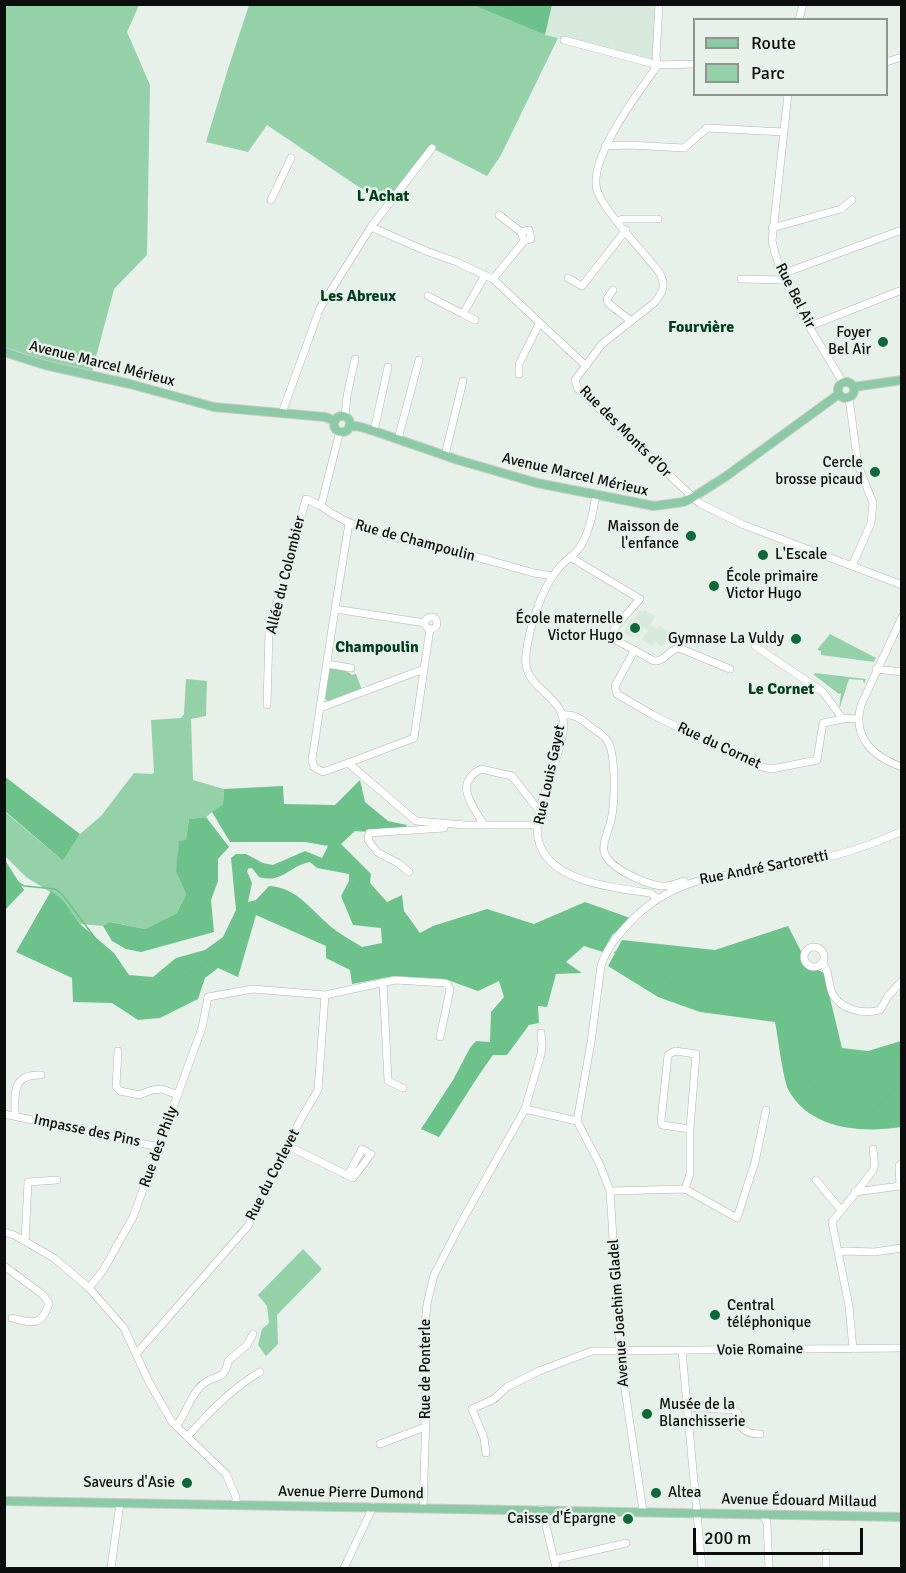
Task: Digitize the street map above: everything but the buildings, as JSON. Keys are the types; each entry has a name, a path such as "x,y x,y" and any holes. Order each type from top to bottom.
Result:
{"main road":[{"name":"Avenue Marcel Mérieux","path":"4,352 45,365 130,384 214,407 325,417 335,421"},
{"path":"854,387 853,395 849,398 844,399 839,394 838,388 843,383 848,382 854,387 902,380"},
{"name":"Avenue Marcel Mérieux","path":"349,426 374,430 445,455 537,483 654,506 683,502 692,498 725,477 839,394"},
{"path":"340,416 345,417 350,422 349,426 344,431 340,431 335,426 335,421 340,416"},
{"name":"Avenue Pierre Dumond","path":"4,1501 696,1512"},
{"name":"Avenue Édouard Millaud","path":"696,1512 902,1517"}],"street":[{"path":"658,65 656,57 659,4"},
{"path":"564,40 658,65 693,64"},
{"name":"Rue des Monts d'Or","path":"658,65 605,146 595,176 597,194 659,272 664,287 661,296 654,303 602,345 575,380 578,388 692,498"},
{"name":"Rue Bel Air","path":"788,96 772,228 775,257 810,326 843,383"},
{"path":"605,146 684,148 707,128 783,132"},
{"path":"282,413 320,308 371,227 432,148"},
{"path":"271,200 291,158"},
{"path":"772,228 841,209 852,200"},
{"path":"493,279 524,241 521,232 499,215"},
{"path":"618,221 658,219"},
{"path":"371,227 493,279 586,366"},
{"path":"568,278 582,286 626,230"},
{"path":"741,279 784,277 902,230"},
{"path":"463,314 485,275"},
{"path":"613,290 607,299 608,303 631,321"},
{"path":"810,326 902,290"},
{"path":"428,296 475,320"},
{"path":"519,374 519,364 539,324"},
{"path":"345,417 355,359"},
{"path":"398,439 419,360"},
{"path":"374,430 388,367"},
{"path":"445,455 463,381"},
{"path":"849,398 858,465 873,503 872,523 852,566"},
{"path":"321,506 340,431"},
{"name":"Rue Louis Gayet","path":"596,494 585,537 579,549 553,576 535,614 526,660 529,677 554,699 562,716 563,729 540,812 538,839 543,851 560,869 591,883 650,893 657,898"},
{"path":"692,498 744,525 902,585"},
{"name":"Allée du Colombier","path":"267,705 269,632 306,499 321,506"},
{"name":"Rue de Champoulin","path":"321,506 349,523 403,539 553,576"},
{"path":"335,609 425,623 430,629 414,738 323,772 314,767 312,760 335,609 349,523"},
{"path":"570,557 640,598 616,626 612,634 616,640 657,662 675,648 686,650 730,669"},
{"path":"902,617 876,669 857,719 859,729 874,753 889,763 902,767"},
{"path":"425,623 429,618 436,619 437,625 430,629"},
{"path":"754,646 823,692 843,719 857,719"},
{"name":"Rue du Cornet","path":"634,651 615,686 617,694 653,715 757,766 772,768 817,760 823,723 843,719"},
{"path":"327,664 351,668"},
{"path":"320,708 424,669"},
{"path":"876,669 902,672"},
{"path":"562,716 569,714 584,722 608,741 611,749 613,809 604,845 606,857 631,876 660,886 682,881 689,883"},
{"path":"348,763 416,821 465,825 538,825"},
{"path":"484,825 467,794 465,784 471,775 481,769 512,776 540,812"},
{"path":"409,872 398,863 377,852 368,840 369,833 465,825"},
{"name":"Rue André Sartoretti","path":"577,1121 601,966 612,943 641,912 657,898 689,883 713,876 814,861 862,849 902,831"},
{"path":"823,963 828,970 832,992 840,1003 853,1010 872,1012 880,1010 888,996 902,981"},
{"path":"325,995 395,980 448,985 450,990 440,1037"},
{"path":"383,982 388,1082 403,1088"},
{"name":"Rue des Phily","path":"89,1288 104,1269 133,1217 202,1028 208,997 213,994 253,989 325,995"},
{"name":"Rue du Corlevet","path":"136,1354 248,1227 318,1090 325,995"},
{"name":"Rue de Ponterle","path":"423,1508 424,1334 427,1304 434,1275 525,1109 541,1054 540,1033"},
{"path":"118,1051 116,1086 120,1091 139,1095 162,1089 178,1095"},
{"path":"685,1189 690,1174 690,1129 696,1053 675,1051 668,1055 661,1122 662,1125 668,1127 690,1129"},
{"name":"Impasse des Pins","path":"15,1116 14,1089 18,1082 31,1075 41,1075"},
{"path":"525,1109 577,1121"},
{"path":"610,1191 685,1189 737,1218 755,1162 766,1110"},
{"name":"Impasse des Pins","path":"4,1113 159,1147"},
{"name":"Avenue Joachim Gladel","path":"577,1121 610,1191 619,1351 642,1511"},
{"path":"288,1146 348,1175"},
{"path":"853,1349 849,1306 832,1222 873,1172 875,1166 873,1149"},
{"path":"855,1192 900,1186 899,1166 902,1163"},
{"path":"25,1241 28,1182 57,1180"},
{"path":"816,1180 841,1210"},
{"path":"4,1232 54,1258 89,1288 124,1328 149,1382 172,1422 226,1474 236,1497 236,1505"},
{"path":"838,1252 874,1252 902,1248"},
{"path":"4,1266 42,1294 49,1303 45,1316 37,1322 27,1322 12,1317"},
{"path":"176,1426 184,1417 191,1396 204,1382 218,1379 227,1370 228,1361 247,1345 253,1334"},
{"name":"Voie Romaine","path":"486,1453 484,1438 472,1409 494,1399 507,1387 566,1360 592,1351 902,1348"},
{"path":"682,1351 702,1569"},
{"path":"187,1437 205,1416 249,1378 260,1372"},
{"path":"687,1407 734,1410 738,1413 740,1426 744,1431 748,1434 760,1434"},
{"path":"380,1444 425,1427"},
{"path":"111,1569 120,1503"},
{"path":"344,1569 373,1507"},
{"path":"542,1509 556,1569"},
{"path":"763,1514 767,1523 769,1569"},
{"path":"767,1523 774,1514"},
{"path":"553,1557 627,1544"},
{"path":"826,1553 826,1569"}],"shaded area":[{"path":"474,5 552,5 545,35"},
{"path":"552,5 660,5 658,65 545,35"},
{"name":"École maternelle Victor Hugo","path":"639,610 655,616 650,625 657,629 659,626 670,633 662,646 655,642 653,646 642,640 648,630 644,627 638,637 624,633"},
{"path":"4,776 80,834 63,861 5,811"},
{"path":"360,780 365,802 388,821 407,825 401,834 355,831 341,844 371,874 370,883 387,902 402,895 404,911 420,933 433,926 487,909 534,924 585,902 633,919 612,935 603,952 584,946 566,962 582,973 556,974 547,1007 538,1006 539,1023 529,1025 507,1055 493,1055 439,1137 421,1129 453,1080 470,1048 476,1041 490,1042 491,1012 504,997 499,981 478,991 445,979 394,976 352,984 350,970 326,958 326,946 256,915 238,977 218,968 205,978 198,999 160,1018 138,1020 112,1003 73,1002 72,978 16,952 51,891 63,900 80,924 114,953 129,975 153,977 176,958 205,950 223,937 236,910 231,858 236,854 246,854 263,863 273,865 305,851 322,858 328,846 305,842 230,842 212,812 223,804 224,789 283,786 284,804 335,805","holes":["310,862 317,868 349,874 349,881 341,896 353,925 381,928 382,943 362,947 326,923 297,896 279,887 269,886 256,900 248,902 252,883 247,871 249,868 252,868 259,877 267,879 280,876"]},
{"path":"206,817 229,847 218,859 218,881 211,900 214,932 141,952 126,949 112,941 103,926 110,922 145,929 177,913 186,894 176,872 179,841 186,840 189,819"},
{"path":"5,860 24,890 4,910"},
{"path":"788,926 808,965 824,973 842,1048 868,1051 901,1041 901,1127 854,1129 824,1121 810,1114 799,1104 787,1086 775,1022 700,1012 658,997 608,966 622,940 715,950"},
{"path":"615,951 662,975 684,990 726,988 751,983 765,985 774,996 778,1016 798,1045 800,1063 810,1083 835,1107 848,1111 869,1112 874,1109 879,1100 901,1084 901,1086 871,1113 852,1114 833,1108 807,1083 799,1063 796,1045 776,1016 772,997 764,986 751,985 733,990 683,992 660,976 614,953"}],"green space":[{"path":"5,5 139,5 127,32 150,85 147,255 114,289 92,372 5,349"},
{"path":"249,5 475,5 545,35 558,38 501,155 487,176 432,148 384,204 267,125 248,152 206,142"},
{"path":"830,634 876,658 874,662 821,655 821,651 817,650"},
{"path":"330,668 344,669 352,675 356,674 362,690 329,702 325,699"},
{"path":"815,673 866,679 864,684 863,680 849,679 839,710 841,693 839,694 814,675"},
{"path":"186,679 207,681 206,716 191,719 193,780 224,789 223,804 206,817 189,819 186,841 176,872 186,894 177,913 145,929 111,922 103,926 80,924 63,900 26,877 5,856 4,811 63,861 80,834 101,816 134,773 152,774 154,772 151,720 181,718 184,714"},
{"path":"303,1249 322,1269 277,1315 278,1344 266,1356 258,1345 262,1329 269,1323 267,1306 258,1295"}],"waterway":[{"path":"4,874 24,886 55,889 62,894 111,959 118,975 139,990 166,988 211,959 227,944 236,927 243,895 240,867 244,860 269,869 286,867 300,858 310,859 322,865 363,867 365,872 345,900 355,920 367,924 404,925 417,940 445,946 458,941 474,941 485,930 500,927 502,933 534,942 563,928 578,926 593,930 608,942"},
{"path":"670,984 679,989"},
{"path":"763,986 773,1002"},
{"path":"776,1015 797,1049"},
{"path":"801,1065 812,1084 828,1101 838,1107 848,1111 870,1110 883,1098"}],"place":[{"name":"Foyer Bel Air","path":"883,342"},
{"name":"Cercle brosse picaud","path":"875,472"},
{"name":"Maisson de l'enfance","path":"691,536"},
{"name":"L'Escale","path":"763,555"},
{"name":"École primaire Victor Hugo","path":"714,586"},
{"name":"École maternelle Victor Hugo","path":"635,628"},
{"name":"Gymnase La Vuldy","path":"796,639"},
{"name":"Central téléphonique","path":"715,1315"},
{"name":"Musée de la Blanchisserie","path":"647,1414"},
{"name":"Saveurs d'Asie","path":"187,1483"},
{"name":"Altea","path":"656,1493"},
{"name":"Caisse d'Épargne","path":"628,1519"}],"district":[{"name":"L'Achat","path":"383,197"},
{"name":"Les Abreux","path":"358,297"},
{"name":"Fourvière","path":"701,328"},
{"name":"Champoulin","path":"377,648"},
{"name":"Le Cornet","path":"781,690"}]}
